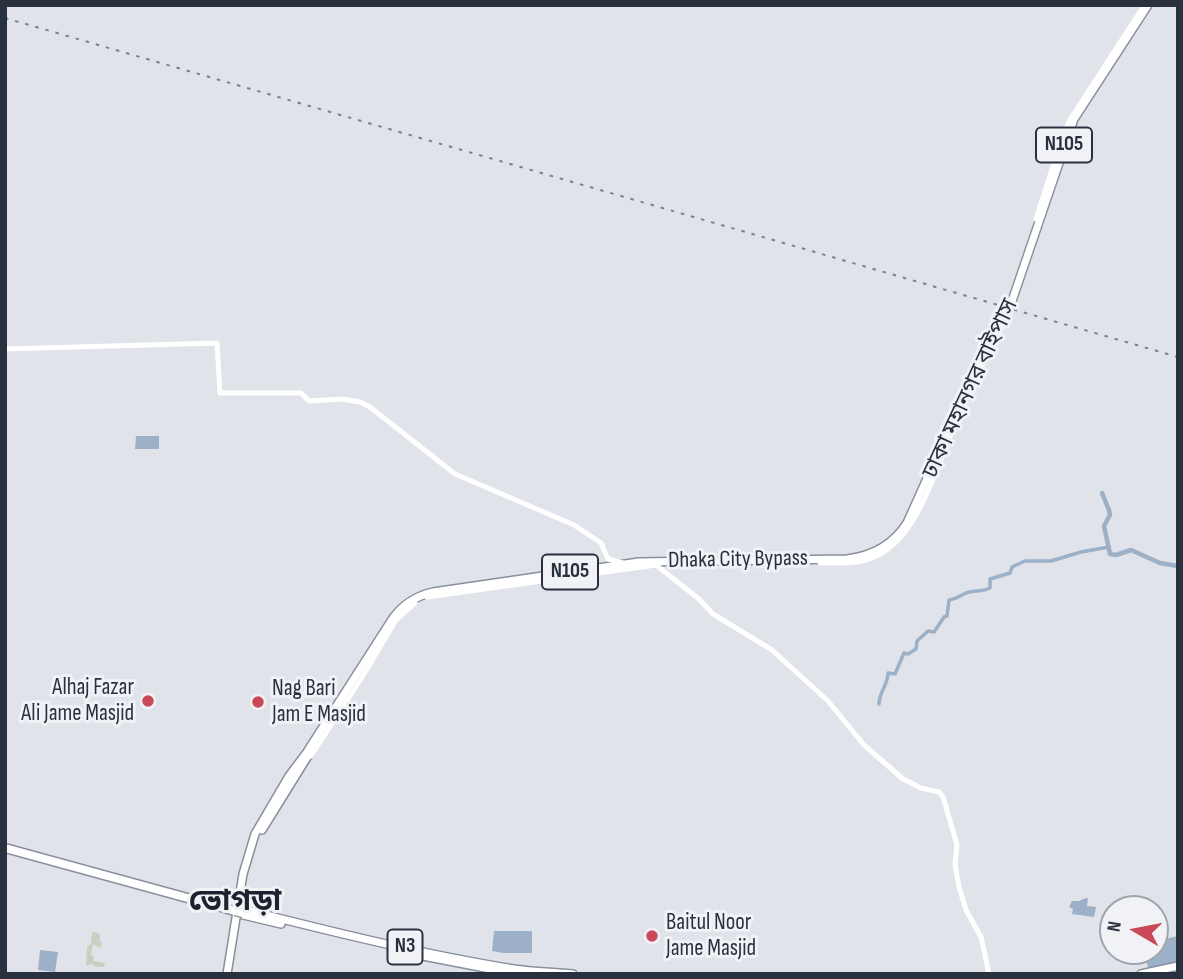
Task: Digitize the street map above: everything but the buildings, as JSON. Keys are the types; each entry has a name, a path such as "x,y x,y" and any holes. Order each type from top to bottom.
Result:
{"highway":[{"name":"ঢাকা মহানগর বাইপাস","path":"646,564 847,561 884,550 898,539 909,524 1011,301 1074,119 1147,5"},
{"name":"Dhaka City Bypass","path":"306,757 396,614 423,594 633,563 847,559 868,555 883,548 907,523 975,372 1007,310"},
{"name":"Dhaka City Bypass","path":"228,974 243,874 255,834 288,779 367,667 394,619 415,600 433,593 646,564"},
{"name":"N3","path":"7,846 348,941 512,974"},
{"path":"7,846 39,858 238,911"},
{"name":"N3","path":"238,911 515,970 573,974"},
{"path":"1141,974 1178,968"},
{"path":"1159,974 1178,968"}],"main road":[{"path":"306,757 391,617 414,597 439,589 623,562 857,556 882,547 902,529 965,389 1009,301 1064,132 1085,94 1147,5"},
{"path":"306,757 364,674 396,620 416,602 439,595 656,565 857,561 877,555 899,540 911,524 1010,309 1069,134 1081,110 1147,5"},
{"path":"5,349 217,343 220,393 301,393 307,401 342,399 364,404 455,474 574,525 601,542 608,559 623,562"},
{"path":"656,565 699,599 713,614 772,650 828,701 864,745 903,779 921,788 939,792 943,797 957,845 955,864 959,887 968,915 981,937 989,974"}],"green space":[{"path":"92,933 100,934 102,943 100,948 93,944 91,955 94,956 93,961 105,963 104,967 91,964 86,966 87,947 91,944"}],"water":[{"path":"136,436 159,436 159,449 135,449"},
{"path":"1086,898 1087,906 1096,907 1094,917 1072,914 1073,909 1069,907 1072,901"},
{"path":"494,931 532,931 532,953 492,951"},
{"path":"1178,936 1178,963 1169,964 1169,938"},
{"path":"40,950 58,952 55,972 38,970"}],"waterway":[{"path":"1102,493 1110,515 1104,526 1110,554"},
{"path":"1102,493 1110,515 1104,526 1110,554 1116,555 1131,550 1160,563 1178,566"},
{"path":"879,704 888,673 895,674 904,653 908,654 916,649 917,641 928,631 934,632 947,616 949,600 990,588 990,579 1010,573 1012,567 1025,561 1051,561 1109,547"}],"railway":[{"path":"5,18 1178,357"}],"place":[{"name":"Alhaj Fazar Ali Jame Masjid","path":"148,701"},
{"name":"Nag Bari Jam E Masjid","path":"258,702"},
{"name":"Baitul Noor Jame Masjid","path":"652,936"}],"district":[{"name":"ভোগড়া","path":"235,902"}]}
